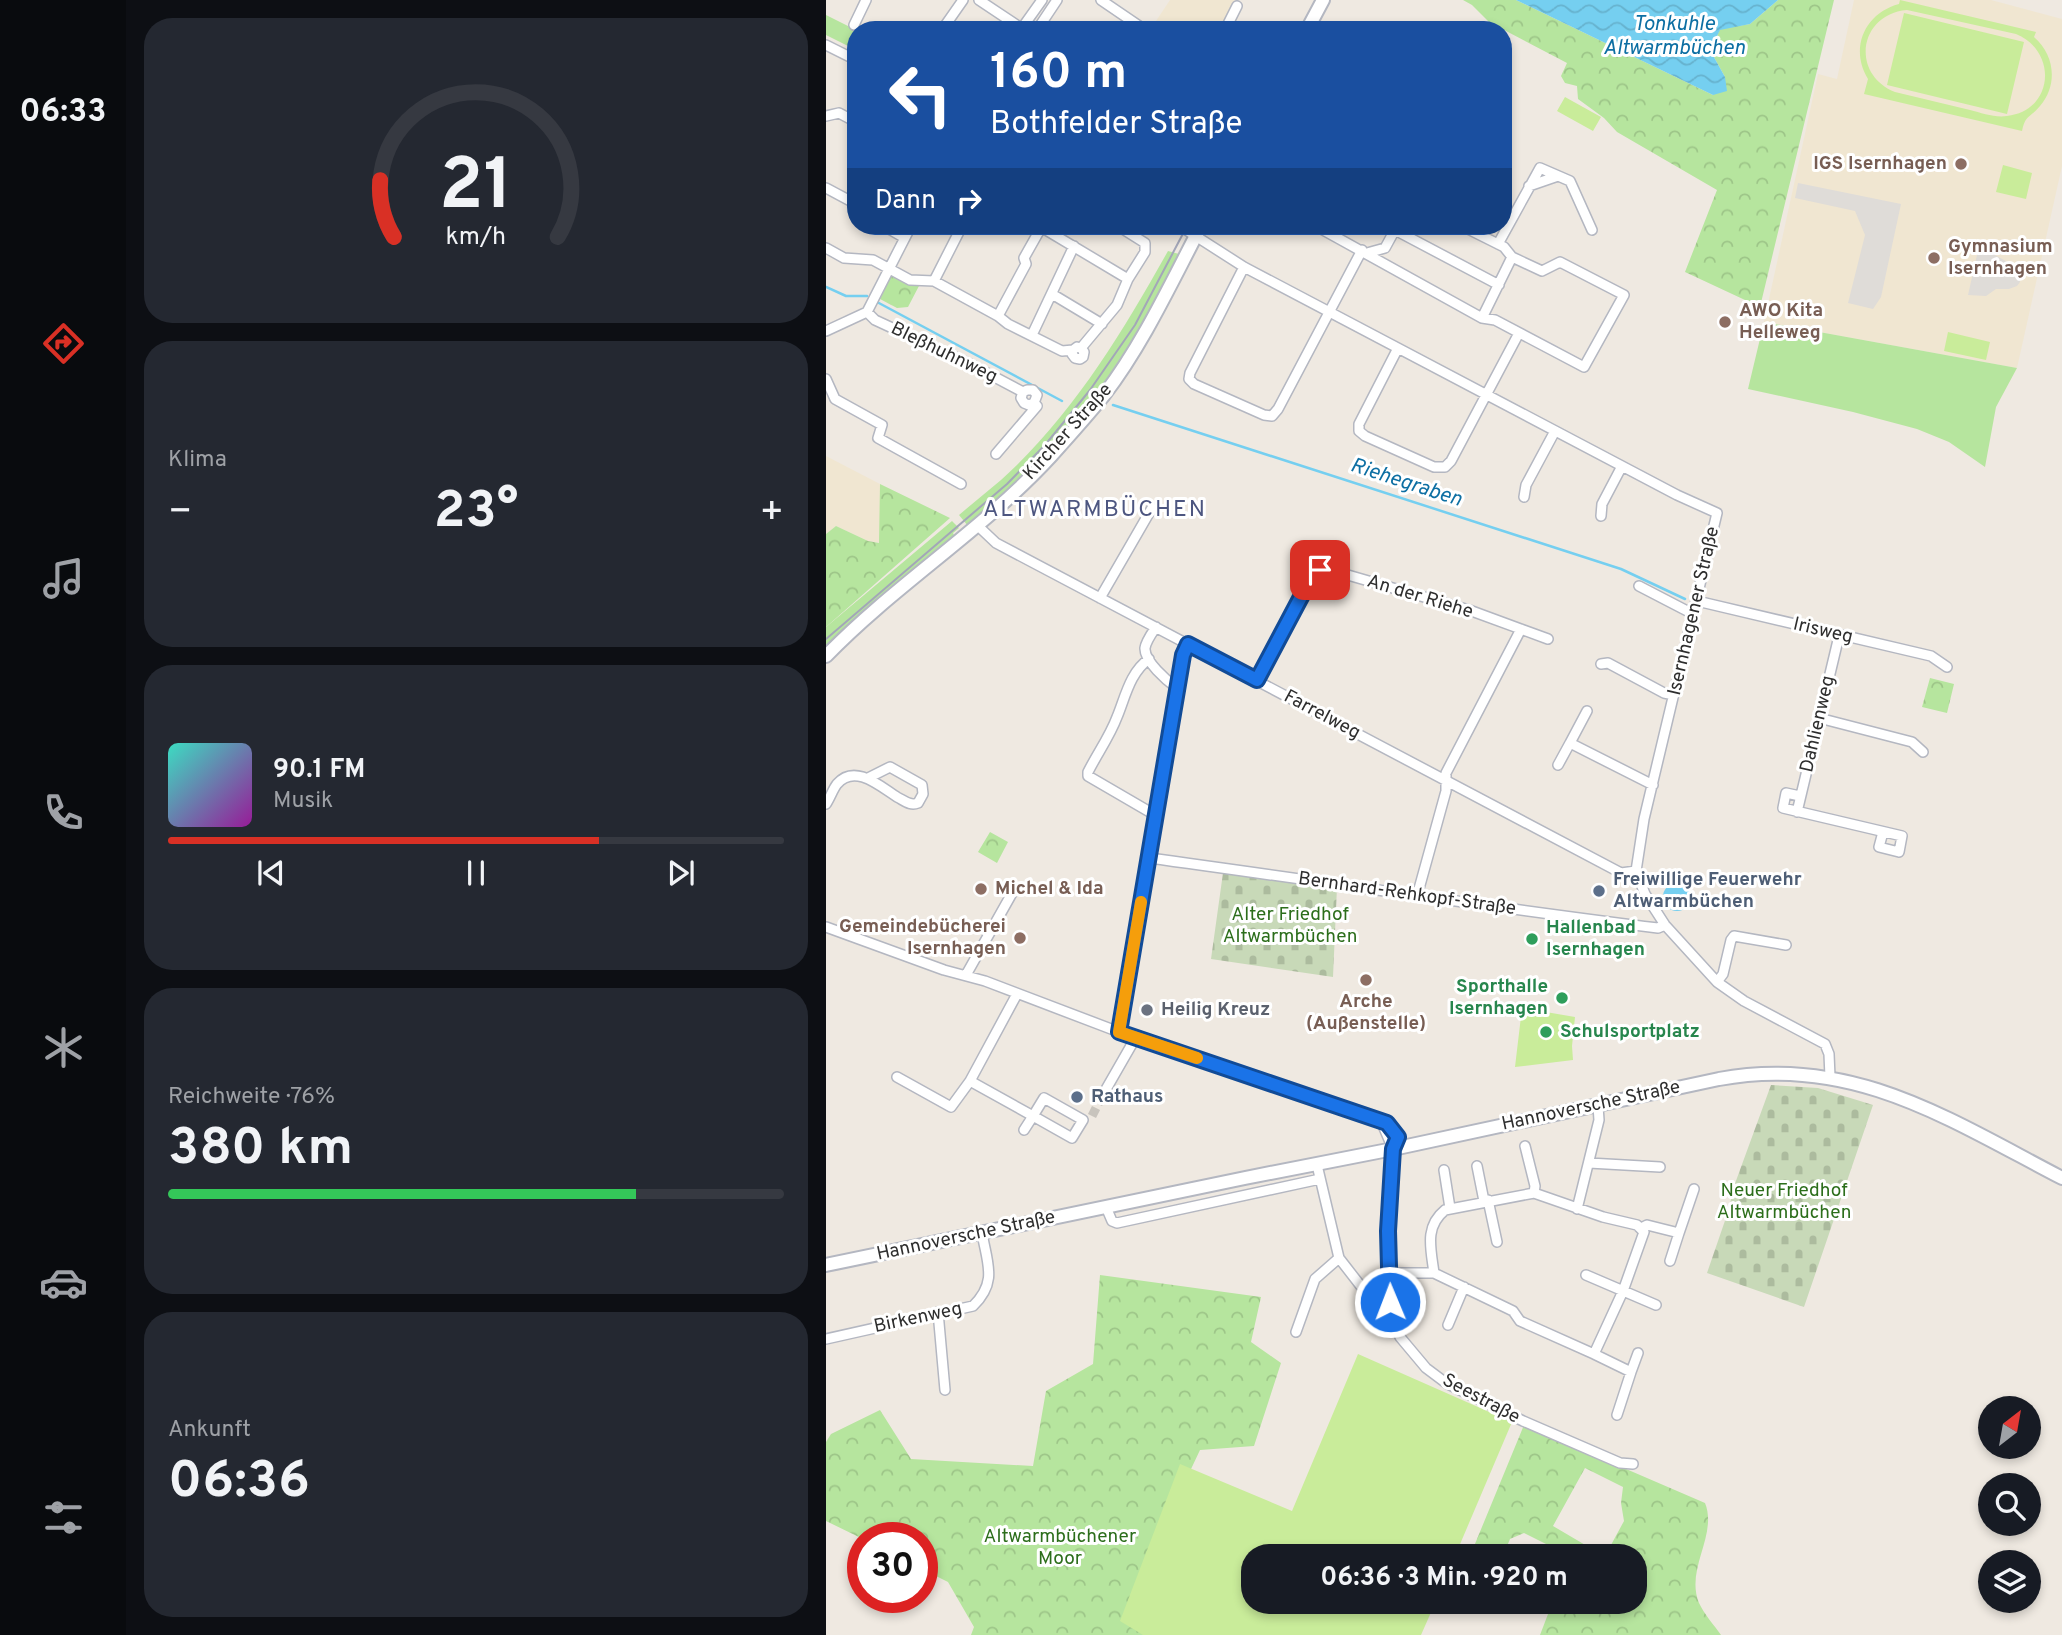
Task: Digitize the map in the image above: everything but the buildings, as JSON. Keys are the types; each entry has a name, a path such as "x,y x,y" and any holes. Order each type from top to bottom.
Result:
{"main road":[{"path":"1312,21 1322,0"},
{"name":"Kircher Straße","path":"826,656 884,601 977,525 1051,457 1104,395 1133,351 1197,235"},
{"name":"Hannoversche Straße","path":"826,1265 1730,1077 1786,1073 1830,1077 1909,1100 2062,1178"}],"street":[{"path":"855,21 866,0"},
{"path":"948,21 963,0"},
{"path":"979,0 1011,21"},
{"path":"1028,21 1042,0"},
{"path":"1043,21 1057,0"},
{"path":"1101,0 1131,21"},
{"path":"1230,21 1237,6"},
{"path":"826,45 847,56"},
{"path":"826,116 839,113 847,117"},
{"path":"1512,218 1540,168 1570,181 1592,230"},
{"path":"826,188 847,199"},
{"path":"900,235 905,238"},
{"path":"826,331 867,312 906,235"},
{"path":"934,281 957,235"},
{"path":"998,316 1026,264 1024,258 1037,235"},
{"path":"1064,235 1074,246 1128,279"},
{"path":"826,248 844,258 873,260 910,280 934,281 1008,324 1062,351 1077,349 1117,305 1128,279 1145,252 1145,243 1132,235"},
{"name":"Isernhagener Straße","path":"1204,235 1244,267 1485,396 1701,508 1717,513 1640,840 1636,871"},
{"path":"1333,235 1482,318 1495,320 1584,368 1624,295 1560,262 1542,271 1512,257 1504,247 1480,235"},
{"path":"1244,267 1189,379 1194,384 1264,415 1272,416 1365,252 1385,248 1392,235"},
{"path":"1408,235 1499,285"},
{"path":"1498,244 1503,235"},
{"path":"1032,335 1074,246"},
{"path":"1482,318 1512,257"},
{"path":"1052,294 1102,324"},
{"name":"Bleßhuhnweg","path":"867,312 874,320 970,364 1023,392 1021,398 1024,403 1034,403 1037,406 996,454"},
{"path":"1398,348 1359,424 1359,431 1434,467 1445,467 1451,461 1519,333"},
{"path":"826,379 835,399 882,425 878,438 961,484"},
{"path":"1524,496 1526,485 1555,431"},
{"path":"1601,516 1602,504 1622,466"},
{"path":"1100,597 1152,508"},
{"name":"Farrelweg","path":"977,525 996,543 1621,873 1636,871"},
{"name":"An der Riehe","path":"1257,680 1310,580 1320,570 1327,569 1455,606 1548,639"},
{"path":"1639,586 1693,614"},
{"name":"Irisweg","path":"1697,601 1931,656 1947,667"},
{"path":"1156,627 1145,646 1149,659 1165,680 1177,688"},
{"path":"1417,896 1446,791 1446,773 1521,629"},
{"name":"Dahlienweg","path":"1797,811 1839,636"},
{"path":"1119,1032 1177,688 1183,655 1188,644"},
{"path":"1149,659 1139,668 1123,697 1117,718 1088,772 1091,780 1155,815"},
{"path":"1601,664 1608,663 1674,695"},
{"path":"1558,765 1587,711"},
{"path":"1819,718 1912,742 1923,752"},
{"path":"1570,743 1653,785"},
{"path":"826,804 837,784 845,778 857,776 868,778 911,805 918,803 923,794 922,785 890,767 868,778"},
{"path":"1800,796 1786,793 1783,808 1883,832"},
{"name":"Bernhard-Rehkopf-Straße","path":"1149,858 1650,927 1665,925"},
{"path":"1636,871 1645,894 1665,925 1717,982 1744,1001 1825,1044 1829,1054 1830,1077"},
{"path":"966,975 1015,888"},
{"path":"826,927 1119,1032 1381,1121 1393,1149"},
{"path":"1717,982 1723,974 1734,936 1786,945"},
{"path":"897,1077 951,1107 970,1081 1017,994"},
{"path":"1101,1098 1136,1037"},
{"path":"970,1081 1033,1116 1072,1139 1087,1118 1044,1098 1033,1116 1024,1130"},
{"path":"1577,1209 1599,1120 1598,1105"},
{"path":"1525,1146 1535,1186 1534,1193"},
{"name":"Seestraße","path":"1393,1149 1388,1231 1391,1316 1400,1337 1426,1368 1446,1383 1620,1464 1633,1464"},
{"path":"1589,1163 1660,1167"},
{"path":"1317,1165 1339,1258 1374,1303"},
{"path":"1477,1166 1497,1242"},
{"path":"1444,1170 1450,1208"},
{"path":"1106,1206 1112,1221 1118,1223 1320,1179"},
{"path":"1670,1261 1694,1189"},
{"path":"1434,1273 1429,1235 1440,1214 1450,1208 1534,1193 1641,1228 1647,1225 1679,1233"},
{"path":"1594,1354 1623,1291 1644,1232 1641,1228"},
{"name":"Birkenweg","path":"826,1339 973,1306 983,1296 990,1281 982,1233"},
{"path":"1296,1332 1315,1279 1339,1258"},
{"path":"1390,1273 1434,1273 1513,1311 1520,1321 1631,1371"},
{"path":"1586,1275 1656,1305"},
{"path":"1448,1325 1464,1287"},
{"path":"938,1312 945,1390"},
{"path":"1617,1415 1638,1353"}],"shaded area":[{"path":"1170,0 1235,0 1224,21 1156,21"},
{"path":"1854,0 1991,0 2062,19 2062,166 2017,368 1764,322 1818,74 1837,79"},
{"path":"1798,183 1901,204 1881,297 1873,309 1848,303 1865,235 1855,211 1795,198"},
{"path":"1979,246 2018,268 2020,282 2017,286 1996,289 1986,296 1968,295"},
{"path":"826,456 880,484 880,543 868,541 836,526 826,534"}],"green space":[{"path":"1463,0 1516,0 1713,95 1725,77 1710,50 1720,29 1750,24 1778,0 1834,0 1760,307 1685,272 1717,190 1617,132 1604,118 1578,99 1577,86 1565,83 1561,76 1567,63 1512,34 1512,21 1488,21"},
{"path":"1900,0 2036,32 2034,37 2050,61 2052,80 2046,98 2026,119 2022,131 1864,94 1868,79 1862,67 1860,44 1864,33 1877,15 1899,4","holes":["1907,10 2016,34 2030,42 2039,53 2045,79 2042,92 2034,103 2023,112 2007,116 1988,115 1895,92 1871,72 1866,59 1870,33 1879,22 1891,14"]},
{"path":"1904,13 2024,42 2007,114 1887,85"},
{"path":"826,15 847,26 847,46 826,35"},
{"path":"1565,97 1601,117 1593,131 1557,111"},
{"path":"2003,165 2032,173 2026,199 1996,192"},
{"path":"1168,251 1179,254 1125,356 1088,408 1011,489 968,526 959,515 1001,480 1051,429 1114,343"},
{"path":"891,276 906,284 920,284 908,307 897,308 880,299"},
{"path":"1764,322 2017,368 1996,407 1985,467 1949,442 1917,429 1748,389"},
{"path":"1948,332 1990,342 1986,360 1944,351"},
{"path":"880,484 950,518 826,627 826,534 836,526 868,541 879,543"},
{"path":"952,521 959,528 953,533 955,537 826,651 826,627"},
{"path":"1930,678 1954,684 1947,713 1922,707"},
{"path":"990,832 1008,842 997,863 978,852"},
{"name":"Alter Friedhof Altwarmbüchen","path":"1223,873 1337,887 1333,977 1211,959"},
{"name":"Schulsportplatz","path":"1522,1008 1575,1017 1573,1060 1515,1067"},
{"name":"Neuer Friedhof Altwarmbüchen","path":"1771,1085 1818,1088 1873,1105 1804,1307 1707,1273 1733,1189"},
{"name":"Altwarmbüchener Moor","path":"1100,1275 1261,1297 1251,1342 1281,1363 1254,1446 1200,1450 1143,1571 1153,1635 971,1635 974,1627 948,1582 938,1577 938,1522 847,1522 847,1531 826,1521 826,1442 831,1434 880,1410 911,1459 1033,1466 1046,1391 1093,1364"},
{"path":"1358,1354 1512,1422 1460,1544 1241,1544 1241,1614 1430,1614 1421,1635 1143,1635 1120,1621 1180,1464 1292,1511"},
{"path":"1524,1425 1705,1503 1708,1527 1698,1565 1696,1590 1701,1607 1721,1635 1540,1635 1548,1614 1647,1614 1647,1544 1612,1544 1624,1521 1621,1503 1623,1487 1585,1468 1553,1526 1584,1544 1546,1544 1524,1533 1510,1539 1508,1544 1475,1544"}],"water":[{"name":"Tonkuhle Altwarmbüchen","path":"1516,0 1778,0 1750,24 1720,30 1710,50 1725,77 1727,91 1713,95"},
{"path":"1677,883 1687,887 1691,897 1687,907 1677,911 1667,907 1663,897 1667,887"}],"waterway":[{"name":"Riehegraben","path":"826,287 846,296 867,296"},
{"name":"Riehegraben","path":"877,302 1062,401"},
{"name":"Riehegraben","path":"1113,405 1621,569 1685,599"}],"tunnel":[{"path":"1092,1116 1101,1098"}],"tram line":[{"path":"826,639 1007,484 1045,445 1090,390 1135,325 1182,235"}],"slow traffic":[{"path":"1141,902 1119,1032 1197,1058"}],"place":[{"name":"IGS Isernhagen","path":"1961,164"},
{"name":"Gymnasium Isernhagen","path":"1934,258"},
{"name":"AWO Kita Helleweg","path":"1725,322"},
{"name":"Michel & Ida","path":"981,889"},
{"name":"Freiwillige Feuerwehr Altwarmbüchen","path":"1599,891"},
{"name":"Gemeindebücherei Isernhagen","path":"1020,938"},
{"name":"Hallenbad Isernhagen","path":"1532,939"},
{"name":"Arche (Außenstelle)","path":"1366,980"},
{"name":"Sporthalle Isernhagen","path":"1562,998"},
{"name":"Heilig Kreuz","path":"1147,1010"},
{"name":"Schulsportplatz","path":"1546,1032"},
{"name":"Rathaus","path":"1077,1097"}],"district":[{"name":"ALTWARMBÜCHEN","path":"1095,510"}],"route":[{"path":"1320,570 1314,573 1257,680 1188,644 1183,655 1119,1032 1387,1123 1395,1130 1398,1137 1391,1164 1388,1231 1390,1302"}]}
